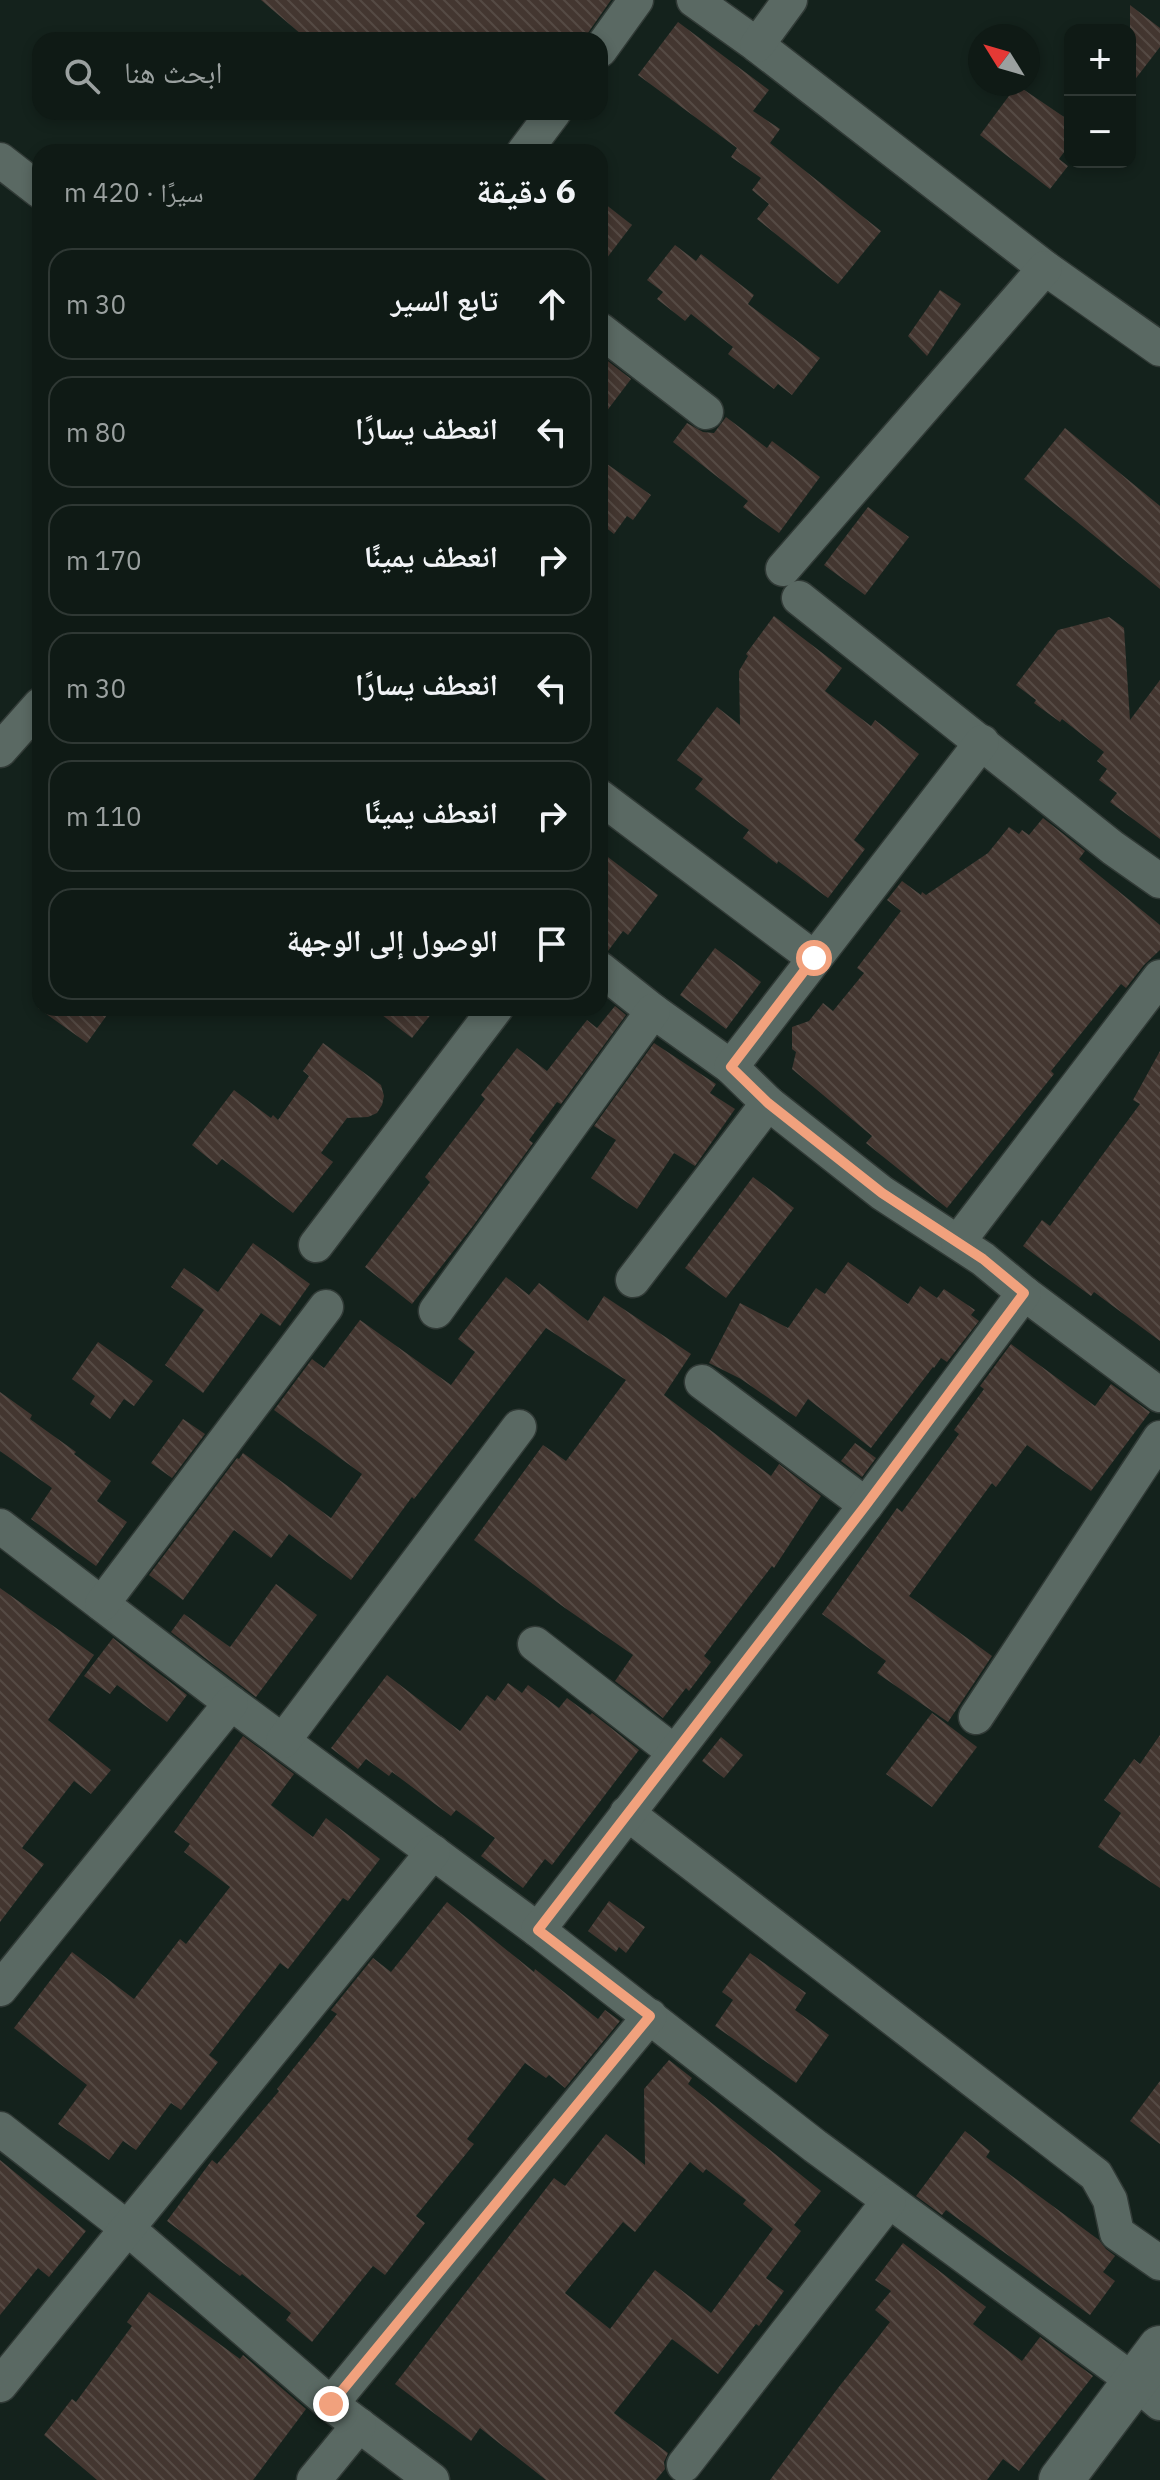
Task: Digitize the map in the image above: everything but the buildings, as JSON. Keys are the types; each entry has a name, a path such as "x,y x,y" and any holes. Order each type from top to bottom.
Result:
{"street":[{"path":"608,39 636,0"},
{"path":"694,0 757,45 1045,268 1160,349"},
{"path":"757,45 790,0"},
{"path":"530,144 548,120"},
{"path":"0,160 32,185"},
{"path":"1045,268 791,583 1113,848 1160,881"},
{"path":"608,336 706,412"},
{"path":"0,750 32,714"},
{"path":"731,1067 982,742"},
{"path":"608,803 814,958"},
{"path":"608,975 731,1067 768,1103 882,1193 983,1259 1160,1395"},
{"path":"958,1242 1160,977"},
{"path":"436,1311 653,1011"},
{"path":"316,1245 490,1016"},
{"path":"633,1280 768,1103"},
{"path":"538,1930 866,1505 1024,1293"},
{"path":"102,1604 326,1307"},
{"path":"702,1382 866,1505"},
{"path":"283,1741 519,1427"},
{"path":"976,1717 1160,1438"},
{"path":"0,1526 231,1703 538,1930 889,2201 1152,2378 1061,2480"},
{"path":"535,1644 674,1752"},
{"path":"0,1989 231,1703"},
{"path":"627,1813 1096,2175 1110,2200 1117,2233 1160,2263"},
{"path":"0,2385 433,1852"},
{"path":"331,2404 650,2016"},
{"path":"0,2129 127,2228 331,2404 432,2480"},
{"path":"684,2465 889,2201"},
{"path":"314,2480 359,2425"}],"route":[{"path":"331,2404 650,2016 538,1930 866,1505 1024,1293 983,1259 882,1193 768,1103 731,1067 814,958"}]}
